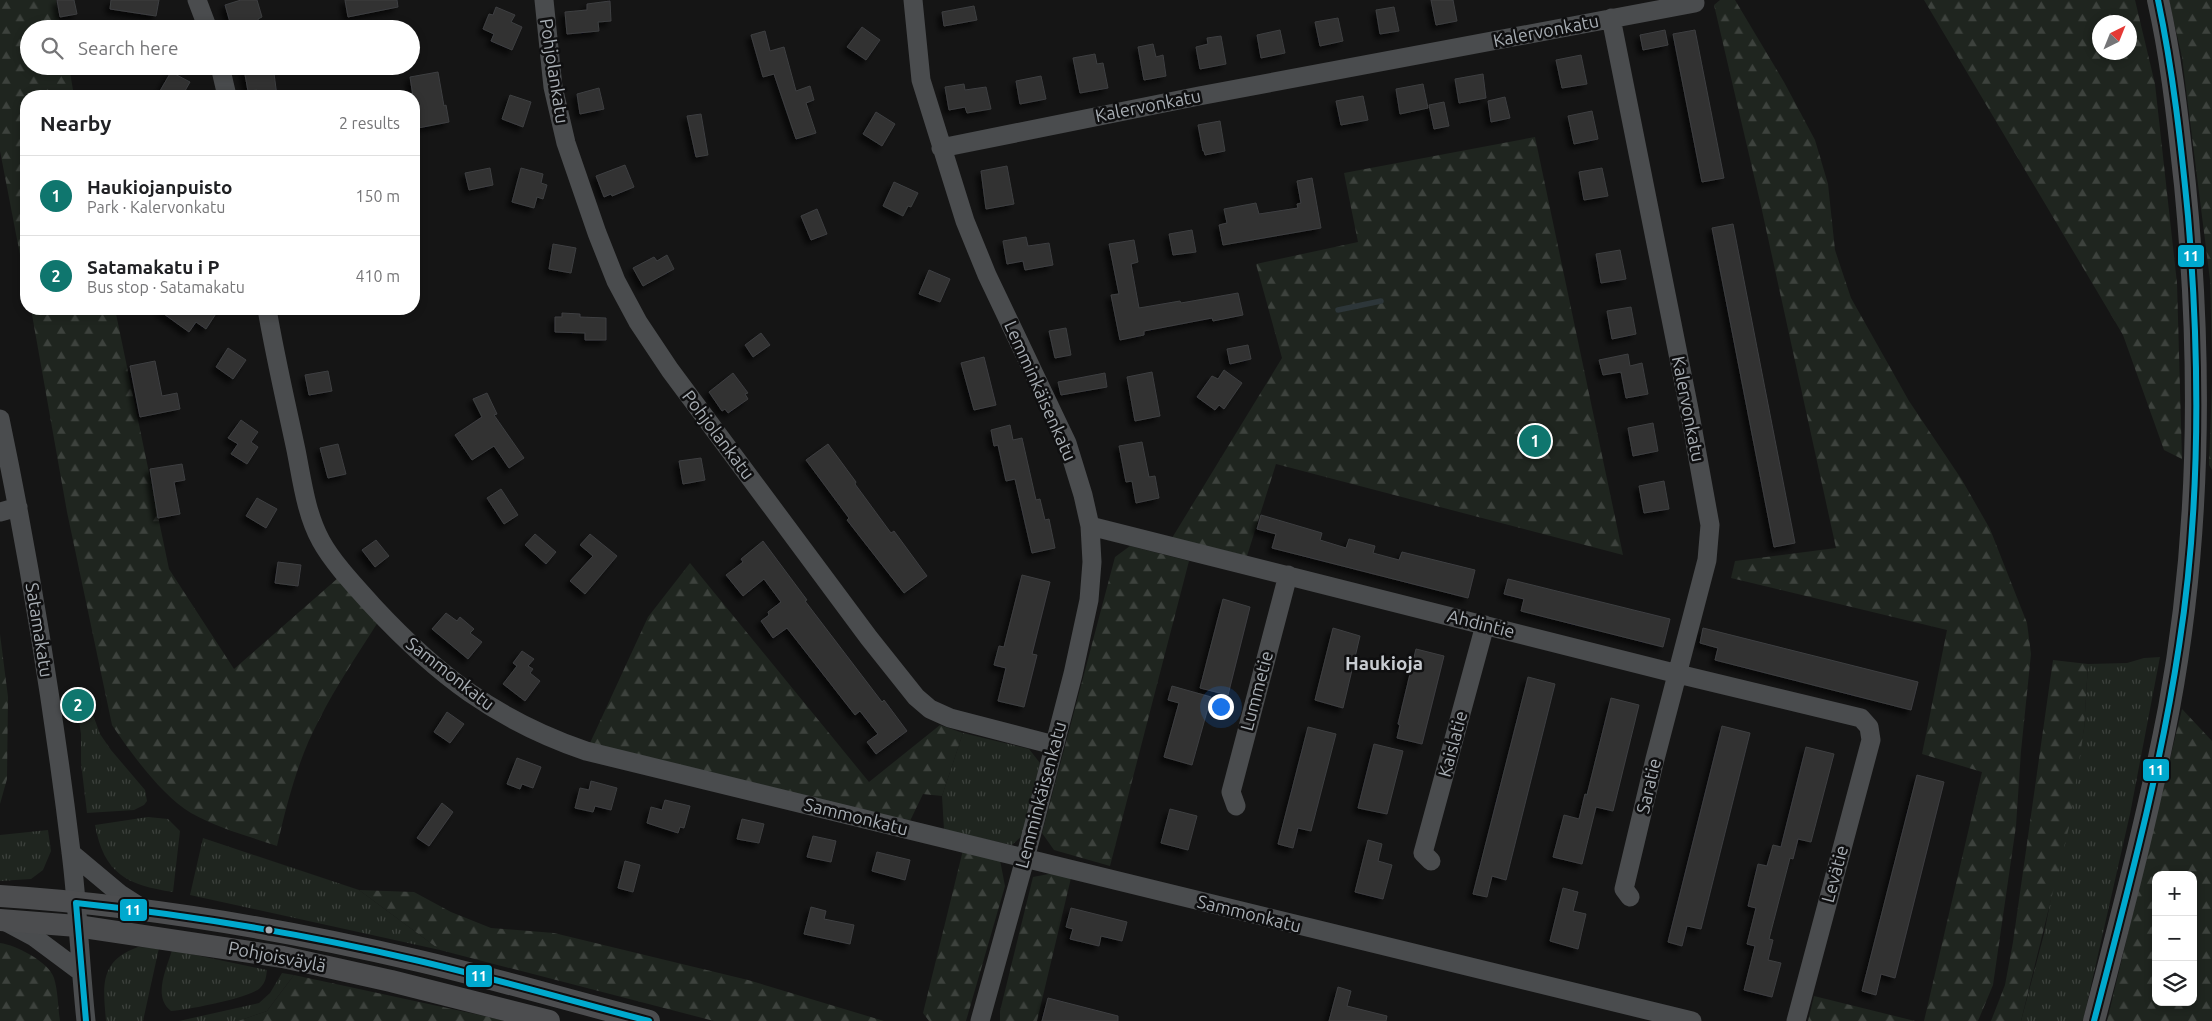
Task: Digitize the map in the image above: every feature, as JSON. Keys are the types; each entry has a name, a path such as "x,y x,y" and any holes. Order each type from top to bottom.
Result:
{"main road":[{"path":"2094,1021 2134,867 2169,706 2190,541 2195,462 2195,312 2190,237 2168,41 2158,0"},
{"name":"Pohjoisväylä","path":"0,896 149,912 303,936 416,960 649,1021"},
{"name":"Pohjoisväylä","path":"1,920 77,926 283,957 391,981 549,1021"}],"street":[{"path":"198,0 205,20"},
{"name":"Pohjolankatu","path":"544,0 553,87 566,143 597,233 616,281 638,322 670,370 875,645 916,697 930,709 950,718 1054,745"},
{"name":"Lemminkäisenkatu","path":"913,0 921,80 965,221 987,275 1067,443 1083,495 1090,526 1092,562 1089,600 1073,674 1025,859 980,1021"},
{"path":"1611,18 1695,3"},
{"name":"Kalervonkatu","path":"941,148 1199,96 1611,18 1687,399 1710,525 1707,560 1678,674"},
{"path":"222,75 226,90"},
{"name":"Sammonkatu","path":"268,315 308,504 321,541 359,591 428,662 464,690 514,721 549,738 586,751 1692,1021"},
{"name":"Satamakatu","path":"0,419 18,507 41,639 71,853 86,1021"},
{"path":"0,512 18,507"},
{"name":"Ahdintie","path":"1090,526 1678,674 1861,718 1869,727"},
{"name":"Lummetie","path":"1236,806 1231,792 1288,575"},
{"name":"Kaislatie","path":"1431,861 1423,853 1485,625"},
{"name":"Saratie","path":"1630,897 1624,890 1655,758 1678,674"},
{"name":"Levätie","path":"1796,1021 1871,740 1869,727"},
{"path":"71,853 120,894 149,912"},
{"path":"1,920 34,937 81,972"}],"green space":[{"path":"0,0 56,0 59,20 20,20 20,75 70,75 73,90 20,90 20,255 0,151"},
{"path":"1720,0 1735,0 1784,82 1815,140 1828,184 1835,250 1851,298 1909,401 1962,480 1990,529 2027,623 2031,654 2021,751 2016,826 1993,985 1978,1021 1924,1021 1982,772 1922,754 1947,630 1731,578 1735,561 1836,548 1761,206 1714,5"},
{"path":"1924,0 2135,0 2155,84 2177,283 2182,459 2164,450 2123,335"},
{"path":"2169,0 2212,0 2212,358 2210,280 2182,57"},
{"path":"1535,137 1623,555 1276,464 1247,556 1172,538 1282,358 1256,264 1358,242 1344,173"},
{"path":"32,315 116,315 169,569 234,669 338,578 378,622 347,670 305,750 294,782 277,846 211,823 180,806 158,785 112,725 67,512"},
{"path":"2212,381 2212,470 2209,465"},
{"path":"1130,546 1189,561 1110,866 1054,850 1042,833 1115,557"},
{"path":"690,563 869,782 940,725 963,733 942,796 923,794 910,821 590,743 648,617"},
{"path":"0,634 8,697 7,779 0,804"},
{"path":"2160,657 2130,814 2083,1021 2021,1021 2044,934 2084,729 2088,664 2127,663 2144,658"},
{"path":"2053,660 2088,664 2084,729 2069,827 2021,1021 1991,1021 2005,985 2013,942"},
{"path":"2182,709 2212,741 2212,1021 2107,1021"},
{"path":"92,712 100,734 145,790 147,801 144,805 134,810 87,813 78,714"},
{"path":"963,733 1029,749 1040,763 1023,835 1012,845 944,830 942,796"},
{"path":"148,817 168,819 180,831 173,892 130,881 112,866 99,842 95,825"},
{"path":"48,830 51,851 43,870 31,879 0,881 0,835"},
{"path":"203,838 359,890 440,950 190,895"},
{"path":"963,850 1000,860 1005,886 966,1021 929,1021 923,1013"},
{"path":"1054,873 1071,878 1037,1021 1000,1021 1000,1011 1033,877"},
{"path":"359,890 414,892 451,912 491,928 554,933 748,980 884,1021 714,1021 440,950"},
{"path":"0,943 7,944 31,955 51,972 56,988 60,1021 0,1021"},
{"path":"138,947 159,948 143,1021 106,1021 104,997 106,976 116,960"},
{"path":"172,950 267,970 265,979 260,988 244,996 204,1006 171,1011 165,1005 162,998 162,982"},
{"path":"282,973 294,975 267,1011 238,1021 179,1021 259,1003 270,993"},
{"path":"294,975 504,1021 238,1021 267,1011"},
{"path":"1814,996 1915,1021 1808,1021"}],"building":[{"path":"57,0 74,0 77,14 60,17"},
{"path":"111,0 159,0 156,16 110,9"},
{"path":"241,0 257,0 262,17 258,20 229,20 225,5"},
{"path":"345,0 397,0 398,7 348,17"},
{"path":"1431,0 1453,0 1457,21 1436,25"},
{"path":"610,1 611,21 598,22 599,31 567,34 565,12 587,10 587,4"},
{"path":"974,6 977,20 944,26 942,12"},
{"path":"496,7 515,15 511,22 522,27 512,50 491,41 494,34 483,29 489,14 493,15"},
{"path":"1394,7 1399,31 1380,34 1376,10"},
{"path":"1338,18 1343,41 1320,46 1315,22"},
{"path":"862,27 880,40 866,60 847,47"},
{"path":"1280,30 1285,53 1261,58 1257,35"},
{"path":"1665,30 1668,45 1643,50 1640,35"},
{"path":"1695,30 1724,178 1702,182 1673,34"},
{"path":"765,31 770,51 784,47 796,91 810,86 814,100 806,103 816,133 796,139 774,74 763,77 751,35"},
{"path":"1221,36 1226,64 1200,69 1196,47 1208,44 1207,38"},
{"path":"1153,44 1156,57 1163,55 1166,76 1144,80 1138,47"},
{"path":"1095,54 1097,64 1103,63 1108,88 1080,93 1073,58"},
{"path":"1581,55 1587,84 1562,88 1556,60"},
{"path":"438,72 449,122 420,128 420,90 412,90 410,77"},
{"path":"1483,74 1486,98 1459,103 1455,79"},
{"path":"169,75 177,75 190,82 185,90 160,90"},
{"path":"245,75 274,75 276,90 248,90"},
{"path":"1041,76 1046,99 1020,104 1016,81"},
{"path":"964,84 965,90 986,87 991,109 967,113 965,107 949,110 945,87"},
{"path":"1423,84 1428,108 1400,114 1396,89"},
{"path":"599,88 604,109 580,114 577,94"},
{"path":"510,95 531,102 523,127 502,119"},
{"path":"1363,96 1368,120 1341,125 1336,101"},
{"path":"1505,97 1510,118 1491,122 1488,101"},
{"path":"1444,102 1449,126 1434,129 1429,105"},
{"path":"1592,111 1598,139 1574,144 1568,116"},
{"path":"876,112 895,124 882,146 863,134"},
{"path":"701,114 708,155 696,157 687,116"},
{"path":"1220,121 1225,151 1205,155 1198,125"},
{"path":"625,165 634,187 612,196 611,194 604,197 596,176"},
{"path":"1007,166 1014,204 986,209 981,171"},
{"path":"490,168 493,185 469,190 465,173"},
{"path":"521,168 543,174 541,183 547,185 543,199 537,197 534,208 512,202"},
{"path":"1602,168 1608,196 1584,200 1579,172"},
{"path":"1312,178 1321,228 1223,245 1219,225 1227,223 1224,209 1256,203 1259,214 1298,208 1297,204 1301,203 1297,181"},
{"path":"894,182 918,193 911,207 908,206 903,216 883,206"},
{"path":"817,209 827,234 811,240 801,216"},
{"path":"1733,224 1795,543 1774,547 1712,228"},
{"path":"1192,230 1196,252 1173,255 1169,234"},
{"path":"1026,237 1028,246 1049,243 1053,265 1025,270 1023,261 1007,264 1003,241"},
{"path":"1134,240 1138,262 1131,264 1139,308 1238,293 1243,315 1213,321 1212,318 1144,331 1144,335 1120,340 1111,295 1119,294 1109,244"},
{"path":"553,244 576,248 571,273 549,269"},
{"path":"1620,250 1626,279 1601,283 1596,254"},
{"path":"667,255 674,269 643,286 633,268 654,257 657,261"},
{"path":"929,270 950,279 940,302 919,294"},
{"path":"1631,307 1636,334 1612,339 1607,311"},
{"path":"562,313 580,314 580,317 606,318 606,340 585,340 585,333 555,332 555,317 562,317"},
{"path":"165,315 215,315 206,329 196,322 189,332"},
{"path":"1066,328 1071,355 1055,358 1049,331"},
{"path":"761,333 770,345 753,357 745,345"},
{"path":"1248,345 1251,359 1230,364 1227,349"},
{"path":"228,348 246,360 233,379 216,367"},
{"path":"1628,354 1630,366 1642,363 1648,394 1626,398 1621,372 1603,375 1599,360"},
{"path":"984,357 996,405 974,410 961,363"},
{"path":"155,361 162,396 177,393 180,409 140,417 130,366"},
{"path":"1224,370 1242,383 1224,409 1219,405 1215,410 1197,397 1212,376 1218,379"},
{"path":"328,371 332,391 309,395 305,375"},
{"path":"1152,372 1160,416 1135,421 1127,377"},
{"path":"733,373 748,393 745,394 748,399 728,413 725,409 722,411 709,392"},
{"path":"1105,373 1107,387 1061,395 1058,382"},
{"path":"487,393 497,414 494,415 524,458 509,468 494,446 472,460 455,435 482,417 473,399"},
{"path":"241,420 258,432 251,442 258,447 247,464 231,454 238,444 228,438"},
{"path":"1653,423 1658,451 1633,456 1628,428"},
{"path":"1010,425 1013,440 1022,438 1036,500 1040,499 1045,520 1049,519 1055,548 1032,553 1015,479 1006,481 998,445 994,446 991,430"},
{"path":"1142,442 1149,477 1155,476 1159,498 1136,503 1132,481 1126,482 1119,446"},
{"path":"338,444 346,474 328,478 320,448"},
{"path":"828,444 891,533 894,531 927,576 904,593 847,520 849,518 806,460"},
{"path":"701,458 705,480 683,484 679,461"},
{"path":"182,464 185,480 174,482 180,514 158,518 150,469"},
{"path":"1664,481 1669,509 1644,513 1639,486"},
{"path":"501,489 518,515 504,524 487,498"},
{"path":"257,498 277,509 266,528 246,516"},
{"path":"1261,515 1322,533 1320,540 1346,548 1349,539 1375,546 1373,553 1399,560 1402,552 1475,570 1468,598 1272,548 1276,534 1257,529"},
{"path":"535,534 556,552 546,564 525,545"},
{"path":"590,534 617,556 585,594 570,581 593,556 580,545"},
{"path":"376,540 389,556 375,567 362,550"},
{"path":"763,541 807,600 805,601 882,702 884,700 907,731 876,754 867,742 878,734 860,711 855,715 787,628 773,638 761,621 769,615 768,612 781,602 764,579 743,596 726,575 743,562 741,559"},
{"path":"278,562 301,565 298,586 275,583"},
{"path":"1022,575 1050,582 1032,654 1037,655 1024,707 998,701 1006,668 994,665 999,646 1004,647"},
{"path":"1508,579 1670,619 1663,647 1521,611 1524,599 1504,594"},
{"path":"1223,599 1250,607 1228,695 1200,688"},
{"path":"446,613 457,621 460,617 474,629 470,633 482,642 468,659 432,629"},
{"path":"1333,628 1360,636 1343,708 1315,700"},
{"path":"1703,628 1918,682 1911,710 1715,660 1718,648 1700,643"},
{"path":"1416,649 1444,656 1422,744 1397,738 1400,725 1398,724"},
{"path":"522,651 534,659 528,666 533,669 530,673 540,681 525,701 503,684 517,666 513,663"},
{"path":"1528,677 1555,684 1506,880 1492,876 1487,897 1473,894"},
{"path":"1172,686 1211,697 1192,765 1164,757 1179,703 1168,700"},
{"path":"1611,698 1639,705 1613,811 1596,807 1582,864 1553,857 1564,815 1579,819 1585,794 1587,795"},
{"path":"447,712 464,724 450,743 434,732"},
{"path":"1722,726 1750,733 1701,929 1687,926 1682,946 1668,942"},
{"path":"1308,727 1336,734 1311,831 1298,828 1293,848 1278,844"},
{"path":"1374,744 1403,751 1387,814 1358,808"},
{"path":"1806,747 1834,754 1811,842 1798,839 1793,859 1790,858 1769,939 1773,940 1768,960 1781,963 1772,997 1744,990 1755,946 1747,944 1756,908 1748,906 1758,864 1767,866 1773,845 1781,847"},
{"path":"517,758 541,767 533,788 522,784 520,789 507,784"},
{"path":"1917,775 1944,782 1895,978 1881,974 1876,995 1862,991"},
{"path":"591,781 617,788 611,810 595,806 593,812 575,808 580,788 589,790"},
{"path":"665,800 690,806 684,828 680,827 678,833 647,823 651,807 662,810"},
{"path":"442,803 453,812 429,846 417,838"},
{"path":"1170,809 1197,816 1188,850 1161,843"},
{"path":"742,819 764,824 759,843 737,839"},
{"path":"813,836 836,841 831,862 807,857"},
{"path":"1368,840 1382,844 1378,861 1392,865 1383,899 1355,892"},
{"path":"877,852 910,860 905,880 872,871"},
{"path":"625,861 640,865 633,892 618,888"},
{"path":"1563,888 1578,892 1573,911 1586,914 1578,949 1550,941"},
{"path":"811,907 826,911 824,919 854,925 850,944 804,934"},
{"path":"1071,908 1127,922 1122,941 1101,936 1099,946 1070,939 1073,929 1066,927"},
{"path":"1338,987 1351,991 1347,1006 1387,1016 1386,1021 1329,1021"},
{"path":"1048,998 1118,1016 1118,1021 1042,1021"}],"waterway":[{"path":"1338,310 1381,301"}],"transit line":[{"name":"11","path":"2094,1021 2141,835 2162,741 2179,646 2186,593 2195,486 2195,324 2188,216 2176,108 2158,0"},
{"name":"11","path":"86,1021 76,903 204,919 331,942 444,967 649,1021"}],"place":[{"name":"Haukiojanpuisto","path":"1535,441"},
{"name":"Satamakatu i P","path":"78,705"}],"district":[{"name":"Haukioja","path":"1384,663"}]}
